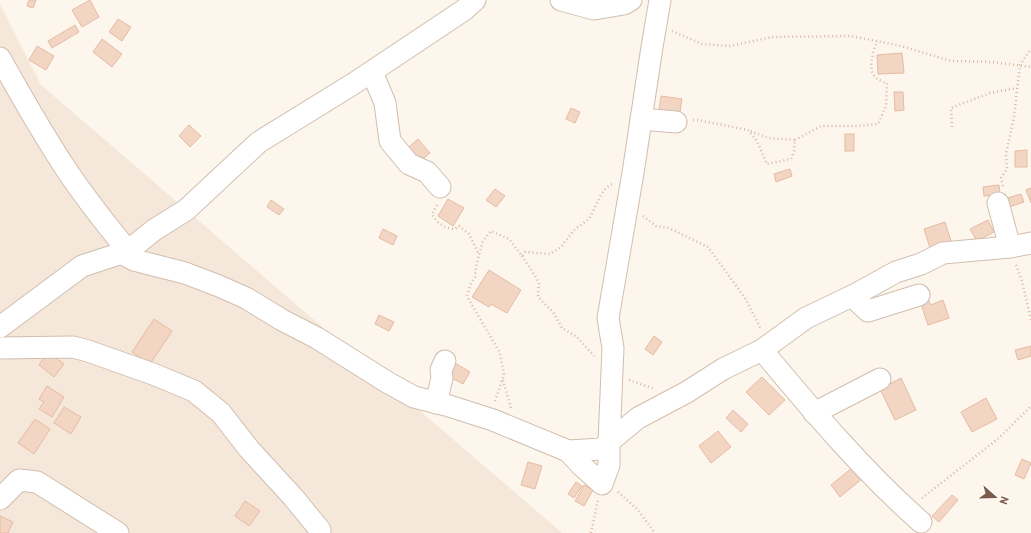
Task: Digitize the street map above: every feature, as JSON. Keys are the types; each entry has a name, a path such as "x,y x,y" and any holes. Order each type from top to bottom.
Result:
{"street":[{"path":"0,327 82,266 124,252 154,230 186,210 259,142 372,72 464,10 475,0"},
{"path":"561,0 594,9 624,4 631,0"},
{"path":"0,58 27,106 63,164 124,252 134,260 186,273 246,298 282,320 317,338 387,382 414,397 493,420 568,451 602,484 609,465 613,348 608,318 634,168 660,0"},
{"path":"372,72 385,103 390,141 409,164 427,172 440,187"},
{"path":"641,119 676,122"},
{"path":"998,203 1010,247"},
{"path":"568,451 602,449 638,418 723,369 762,350 806,318 852,296 896,272 921,264 943,253 1010,247 1031,243"},
{"path":"852,296 868,311 919,295"},
{"path":"0,348 73,347 88,350 194,391 221,413 249,449 294,497 320,530 320,533"},
{"path":"762,350 814,413 845,447 914,516"},
{"path":"436,403 442,378 441,370 445,361"},
{"path":"814,413 880,379"},
{"path":"0,499 19,480 38,482 118,533"}],"path":[{"path":"656,21 672,31 702,44 730,46 772,37 851,36 901,46 951,61 992,62 1031,67"},
{"path":"676,122 698,120 748,130 768,138 795,140 821,126 859,126 878,124 886,106 887,83 877,79 872,73 871,57 877,41"},
{"path":"1007,169 1006,154 1014,117 1020,65 1031,49"},
{"path":"952,127 951,108 990,93 1017,88"},
{"path":"748,130 757,141 767,164 791,159 794,151 795,140"},
{"path":"522,256 526,252 550,254 561,247 574,230 589,219 606,188 634,168"},
{"path":"440,187 444,194 432,214 434,219 449,229 455,229 459,226 469,234 479,255"},
{"path":"628,202 635,212 645,217 656,226 669,228 708,247 745,298 761,328 762,350"},
{"path":"481,416 496,400 504,375 500,353 468,296 471,284 475,277 476,266 483,241 491,231 509,239 522,256 539,283 538,297 553,312 562,328 577,337 592,354 612,369 675,398"},
{"path":"1010,247 1022,281 1031,320"},
{"path":"914,516 1031,406"},
{"path":"591,533 602,484 620,493 636,509 655,533"}],"shaded area":[{"path":"0,4 41,85 562,533 0,533"}],"building":[{"path":"29,0 36,0 33,8 27,6"},
{"path":"90,0 99,17 82,27 72,10"},
{"path":"118,19 131,27 122,41 109,32"},
{"path":"75,25 79,32 52,48 48,41"},
{"path":"102,39 122,54 112,67 93,52"},
{"path":"37,46 54,56 46,70 29,60"},
{"path":"902,53 904,73 878,74 877,55"},
{"path":"894,92 903,92 904,110 895,111"},
{"path":"661,96 682,99 679,118 658,116"},
{"path":"571,108 580,112 575,123 566,119"},
{"path":"189,125 201,136 190,147 179,136"},
{"path":"845,134 854,134 854,151 845,151"},
{"path":"418,139 430,153 419,162 408,148"},
{"path":"1027,150 1027,167 1015,167 1015,151"},
{"path":"790,169 792,176 776,182 774,174"},
{"path":"999,185 1000,194 984,196 983,187"},
{"path":"1031,188 1031,203 1026,190"},
{"path":"495,189 505,196 496,207 486,200"},
{"path":"1021,194 1024,202 1006,208 1004,199"},
{"path":"448,199 464,208 453,226 438,216"},
{"path":"271,200 284,209 279,215 267,207"},
{"path":"988,220 994,232 977,241 970,229"},
{"path":"945,222 951,241 930,248 924,229"},
{"path":"383,229 397,236 393,245 379,238"},
{"path":"489,270 521,290 507,313 491,304 489,307 472,297"},
{"path":"943,300 949,318 928,325 921,304 929,301 931,305"},
{"path":"379,315 394,322 389,331 375,324"},
{"path":"154,319 172,331 150,364 132,352"},
{"path":"654,336 662,342 653,355 645,349"},
{"path":"1031,346 1031,356 1018,360 1015,350"},
{"path":"48,352 64,364 54,377 39,365"},
{"path":"453,362 470,372 463,384 446,375"},
{"path":"762,377 785,400 769,415 746,392"},
{"path":"901,378 916,410 895,420 880,389"},
{"path":"47,386 64,397 52,417 39,409 44,402 39,399"},
{"path":"986,398 997,419 972,432 961,412"},
{"path":"64,407 81,417 71,434 54,423"},
{"path":"733,410 748,424 741,432 726,418"},
{"path":"35,419 50,429 34,454 18,443"},
{"path":"718,431 731,447 711,463 699,446"},
{"path":"1022,459 1031,463 1024,479 1015,475"},
{"path":"528,462 542,466 535,489 521,485"},
{"path":"853,467 863,478 840,497 831,485"},
{"path":"576,482 582,486 574,498 568,494"},
{"path":"584,485 593,490 584,506 575,501"},
{"path":"952,495 958,500 939,522 932,516"},
{"path":"245,501 260,511 249,526 235,516"},
{"path":"0,516 13,522 8,533 0,533"}]}
